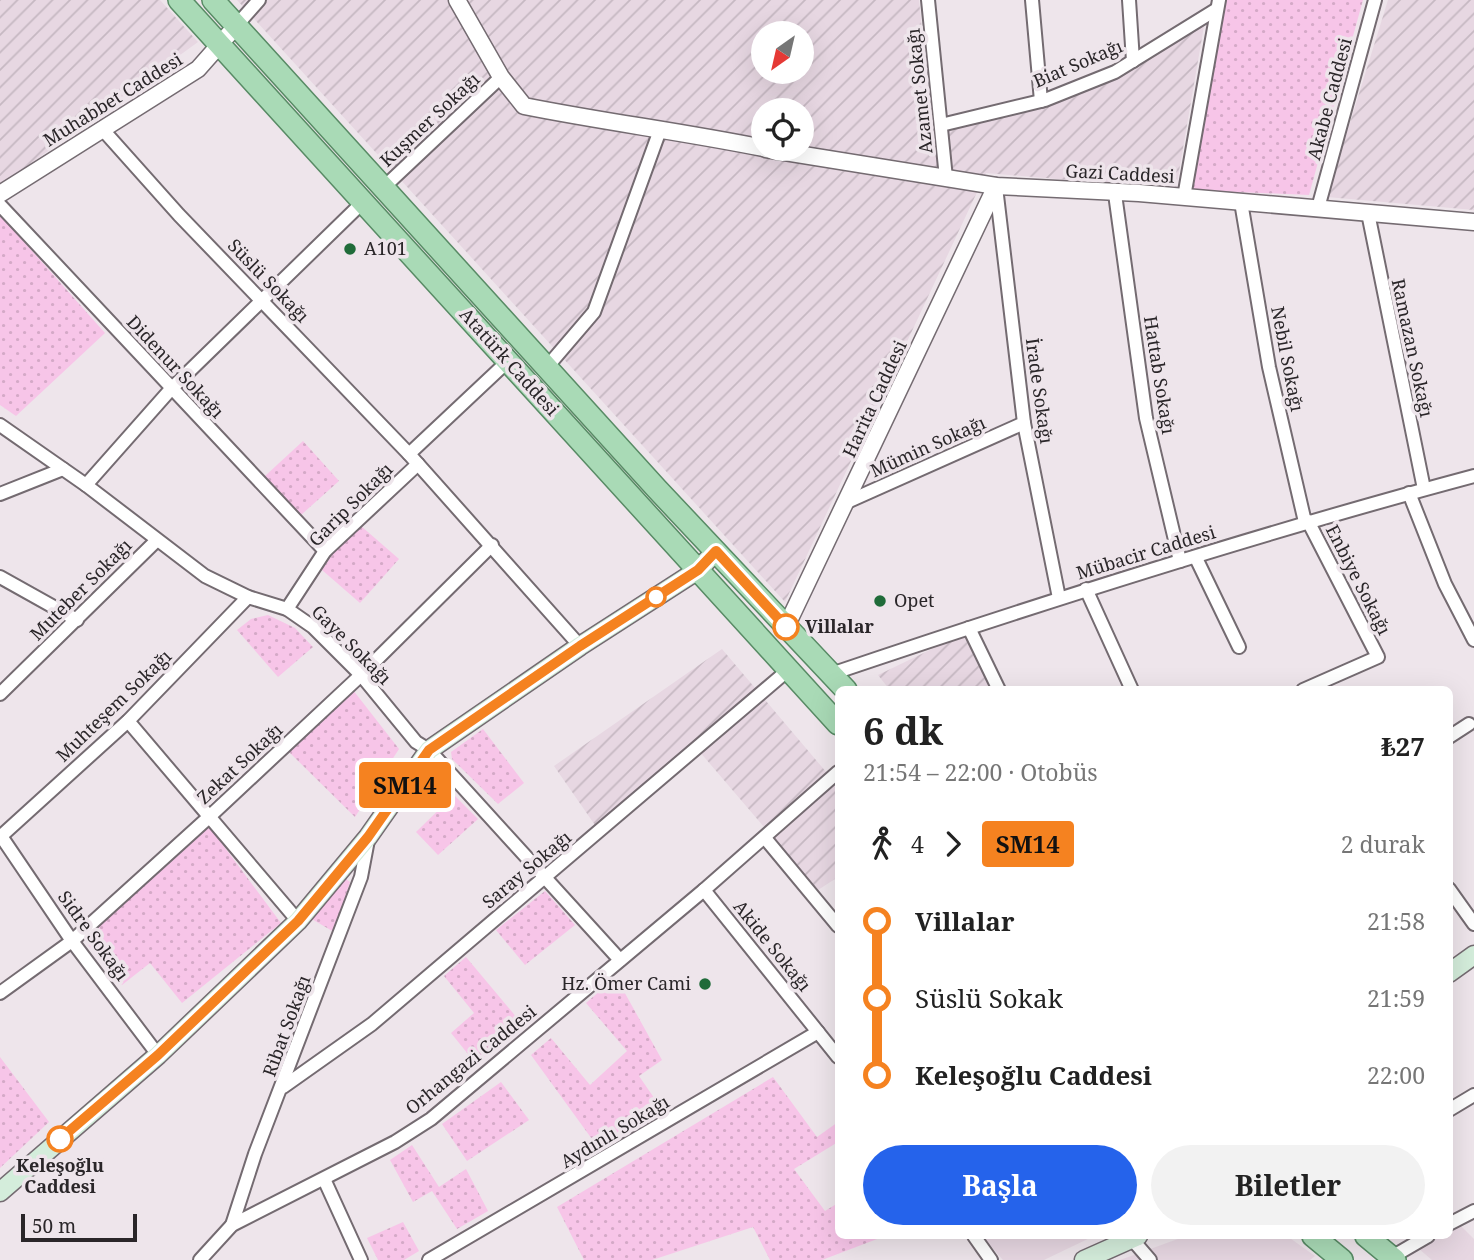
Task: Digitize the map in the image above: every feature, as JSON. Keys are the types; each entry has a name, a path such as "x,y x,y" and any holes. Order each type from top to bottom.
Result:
{"main road":[{"name":"Atatürk Caddesi","path":"179,0 835,721"},
{"path":"213,0 382,188 842,686"},
{"path":"0,1192 158,1055 298,921 368,837 429,750 580,646 698,570 716,551"},
{"path":"1453,970 1474,954"},
{"path":"1084,1260 1130,1239"},
{"path":"1317,1239 1342,1260"},
{"path":"1370,1239 1394,1259"}],"street":[{"path":"236,26 258,0"},
{"name":"Gazi Caddesi","path":"457,0 501,77 524,106 751,146"},
{"name":"Azamet Sokağı","path":"928,0 946,178"},
{"path":"1032,0 1041,101"},
{"path":"1129,0 1133,61"},
{"name":"Akabe Caddesi","path":"1318,208 1375,0"},
{"path":"1184,197 1218,4"},
{"name":"Biat Sokağı","path":"941,125 1041,101 1115,72 1218,4"},
{"name":"Muhabbet Caddesi","path":"0,194 104,131 198,69 236,26"},
{"name":"Kuşmer Sokağı","path":"382,188 501,77"},
{"path":"547,367 594,312 660,130"},
{"name":"Süslü Sokağı","path":"104,131 178,215 262,298 414,459 580,646"},
{"name":"Gazi Caddesi","path":"814,156 996,186 1184,197 1474,222"},
{"name":"İrade Sokağı","path":"996,186 1024,423 1059,598"},
{"name":"Harita Caddesi","path":"786,627 996,186"},
{"name":"Hattab Sokağı","path":"1115,194 1146,418 1180,561"},
{"path":"86,485 171,389 363,202"},
{"name":"Nebil Sokağı","path":"1241,202 1269,367 1307,522"},
{"name":"Didenur Sokağı","path":"0,205 325,551"},
{"name":"Ramazan Sokağı","path":"1368,213 1424,489"},
{"path":"414,459 509,361"},
{"name":"Mümin Sokağı","path":"847,502 1024,423"},
{"name":"Gaye Sokağı","path":"0,425 63,468 205,576 248,597 287,609 313,627 361,675 416,742 429,750 620,960"},
{"name":"Garip Sokağı","path":"287,609 325,551 414,459"},
{"path":"0,494 63,468"},
{"name":"Mübacir Caddesi","path":"831,674 1086,589 1196,558 1307,522 1474,476"},
{"path":"1409,493 1445,584 1474,640"},
{"name":"Enbiye Sokağı","path":"1307,522 1378,657 1313,686"},
{"name":"Muteber Sokağı","path":"0,694 156,541"},
{"name":"Zekat Sokağı","path":"0,993 72,941 209,817 361,675 492,545"},
{"path":"1196,558 1239,647"},
{"path":"0,577 76,620"},
{"path":"1086,589 1130,686"},
{"name":"Muhteşem Sokağı","path":"1,836 128,720 248,597"},
{"path":"969,628 997,686"},
{"name":"Saray Sokağı","path":"283,1087 372,1024 788,671"},
{"path":"128,720 298,921"},
{"path":"1453,734 1469,724"},
{"name":"Orhangazi Caddesi","path":"200,1260 232,1225 324,1179 431,1119 704,890 835,775"},
{"name":"Sidre Sokağı","path":"1,836 72,941 158,1055"},
{"name":"Ribat Sokağı","path":"232,1225 255,1154 283,1087 361,877 368,837"},
{"path":"765,838 835,922"},
{"name":"Akide Sokağı","path":"704,890 835,1054"},
{"path":"1453,895 1474,924"},
{"name":"Aydınlı Sokağı","path":"429,1260 818,1032"},
{"path":"1453,1108 1474,1095"},
{"path":"324,1179 360,1260"},
{"path":"1453,1222 1474,1210"},
{"path":"976,1239 991,1260"},
{"path":"1135,1239 1150,1260"},
{"path":"1394,1259 1424,1239"}],"shaded area":[{"path":"0,0 160,0 198,42 0,186"},
{"path":"237,0 919,0 932,132 1080,93 1204,26 1176,189 986,173 785,602"},
{"path":"1225,0 1363,0 1309,195 1190,190"},
{"path":"1388,0 1474,0 1474,210 1327,197"},
{"path":"0,215 105,333 16,416 0,405"},
{"path":"303,441 339,481 301,515 265,476"},
{"path":"361,526 399,559 360,603 322,570 338,546"},
{"path":"268,615 295,628 313,647 278,677 237,630 251,619"},
{"path":"965,633 992,686 887,686 878,675"},
{"path":"722,649 835,782 835,879 818,890 693,744 597,828 554,766"},
{"path":"353,690 399,749 355,817 288,751"},
{"path":"483,729 524,783 498,804 452,759 451,752"},
{"path":"454,795 478,819 438,855 416,832"},
{"path":"208,825 281,923 182,1003 150,963 122,985 84,940"},
{"path":"343,877 350,882 334,932 310,918"},
{"path":"545,891 575,925 525,965 496,930"},
{"path":"466,957 523,1025 476,1064 451,1033 474,1013 444,976"},
{"path":"616,977 662,1060 639,1076 659,1105 597,1146 531,1055 551,1038 590,1085 627,1051 586,1003"},
{"path":"0,1057 49,1122 0,1168"},
{"path":"773,1077 817,1137 835,1124 835,1144 794,1169 825,1211 835,1205 835,1239 877,1239 822,1260 770,1260 753,1227 652,1260 584,1260 557,1207"},
{"path":"501,1082 529,1120 467,1161 442,1124"},
{"path":"412,1145 439,1187 466,1169 488,1211 457,1229 432,1191 413,1202 390,1160"},
{"path":"1453,1218 1474,1239 1474,1260 1432,1260 1408,1239 1453,1239"},
{"path":"403,1222 419,1251 404,1260 378,1260 367,1238"},
{"path":"985,1239 1088,1239 1044,1260 1003,1260"},
{"path":"1178,1239 1291,1239 1315,1256 1310,1260 1120,1260"}],"bus line":[{"name":"SM14","path":"60,1139 158,1055 298,921 368,837 429,750 580,646 698,570 716,551 786,627"}],"place":[{"name":"A101","path":"350,249"},
{"name":"Opet","path":"880,601"},
{"name":"Villalar","path":"786,627"},
{"name":"Hz. Ömer Cami","path":"705,984"},
{"name":"Keleşoğlu Caddesi","path":"60,1139"}]}
